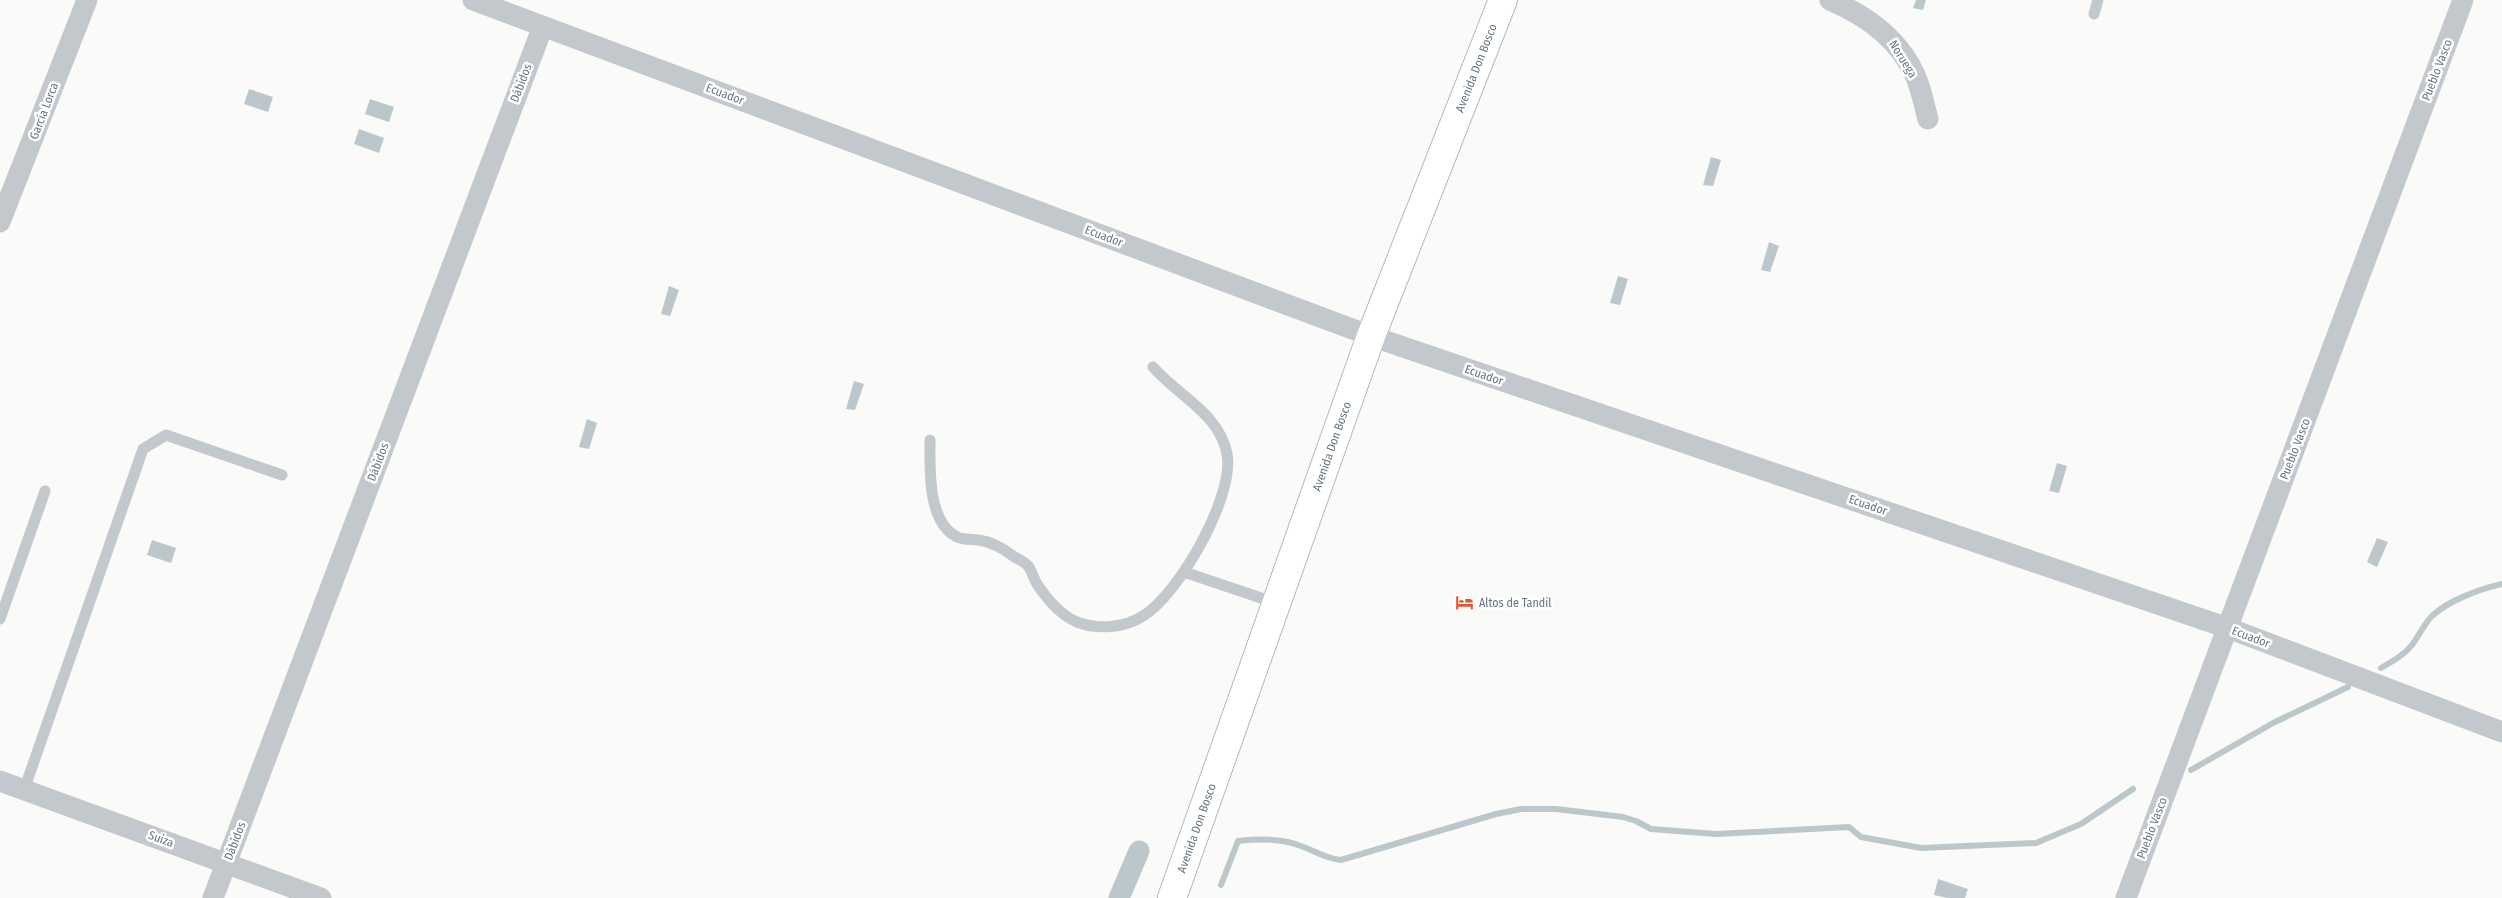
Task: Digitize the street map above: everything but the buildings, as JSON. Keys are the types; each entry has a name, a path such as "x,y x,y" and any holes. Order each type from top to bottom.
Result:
{"main road":[{"name":"Avenida Don Bosco","path":"1172,898 1371,336 1504,0"}],"street":[{"name":"García Lorca","path":"0,222 88,0"},
{"name":"Ecuador","path":"473,0 1371,336 2228,628 2502,732"},
{"name":"Noruega","path":"1830,0 1868,21 1891,39 1915,75 1928,119"},
{"name":"Pueblo Vasco","path":"2126,898 2463,0"},
{"name":"Dábidos","path":"213,898 543,26"},
{"name":"Suiza","path":"0,781 321,898"}],"lane":[{"path":"2094,14 2098,0"},
{"path":"930,440 934,505 944,525 957,538 981,540 1007,551 1028,566 1037,583 1055,608 1076,622 1099,628 1120,626 1143,616 1176,586 1219,503 1228,474 1227,453 1219,429 1153,367"},
{"path":"24,790 144,449 166,435 282,475"},
{"path":"0,619 45,491"},
{"path":"1184,572 1276,603"}],"shaded area":[{"path":"1916,0 1926,0 1923,10 1913,8"},
{"path":"249,89 273,97 268,112 244,104"},
{"path":"370,99 394,107 389,122 365,114"},
{"path":"359,129 384,138 379,153 354,144"},
{"path":"1711,157 1721,160 1713,186 1703,185"},
{"path":"1769,242 1779,246 1770,272 1761,270"},
{"path":"1618,276 1628,279 1620,305 1610,303"},
{"path":"669,286 679,290 670,316 661,314"},
{"path":"854,381 864,384 855,410 846,409"},
{"path":"587,419 597,423 589,449 579,447"},
{"path":"2057,463 2067,466 2059,493 2049,491"},
{"path":"2377,538 2388,542 2377,567 2367,562"},
{"path":"152,540 176,548 171,563 147,555"},
{"path":"1938,879 1968,889 1965,898 1948,898 1934,895"}],"waterway":[{"path":"2381,668 2409,649 2429,619 2439,610 2465,596 2502,584"},
{"path":"2191,770 2273,723 2348,687"},
{"path":"1221,885 1238,841 1278,840 1293,843 1325,856 1341,860 1496,814 1521,809 1556,809 1623,817 1651,829 1716,834 1849,827 1861,837 1921,848 2036,843 2081,824 2133,789"},
{"path":"1119,898 1139,851"}],"place":[{"name":"Altos de Tandil","path":"1465,603"}]}
